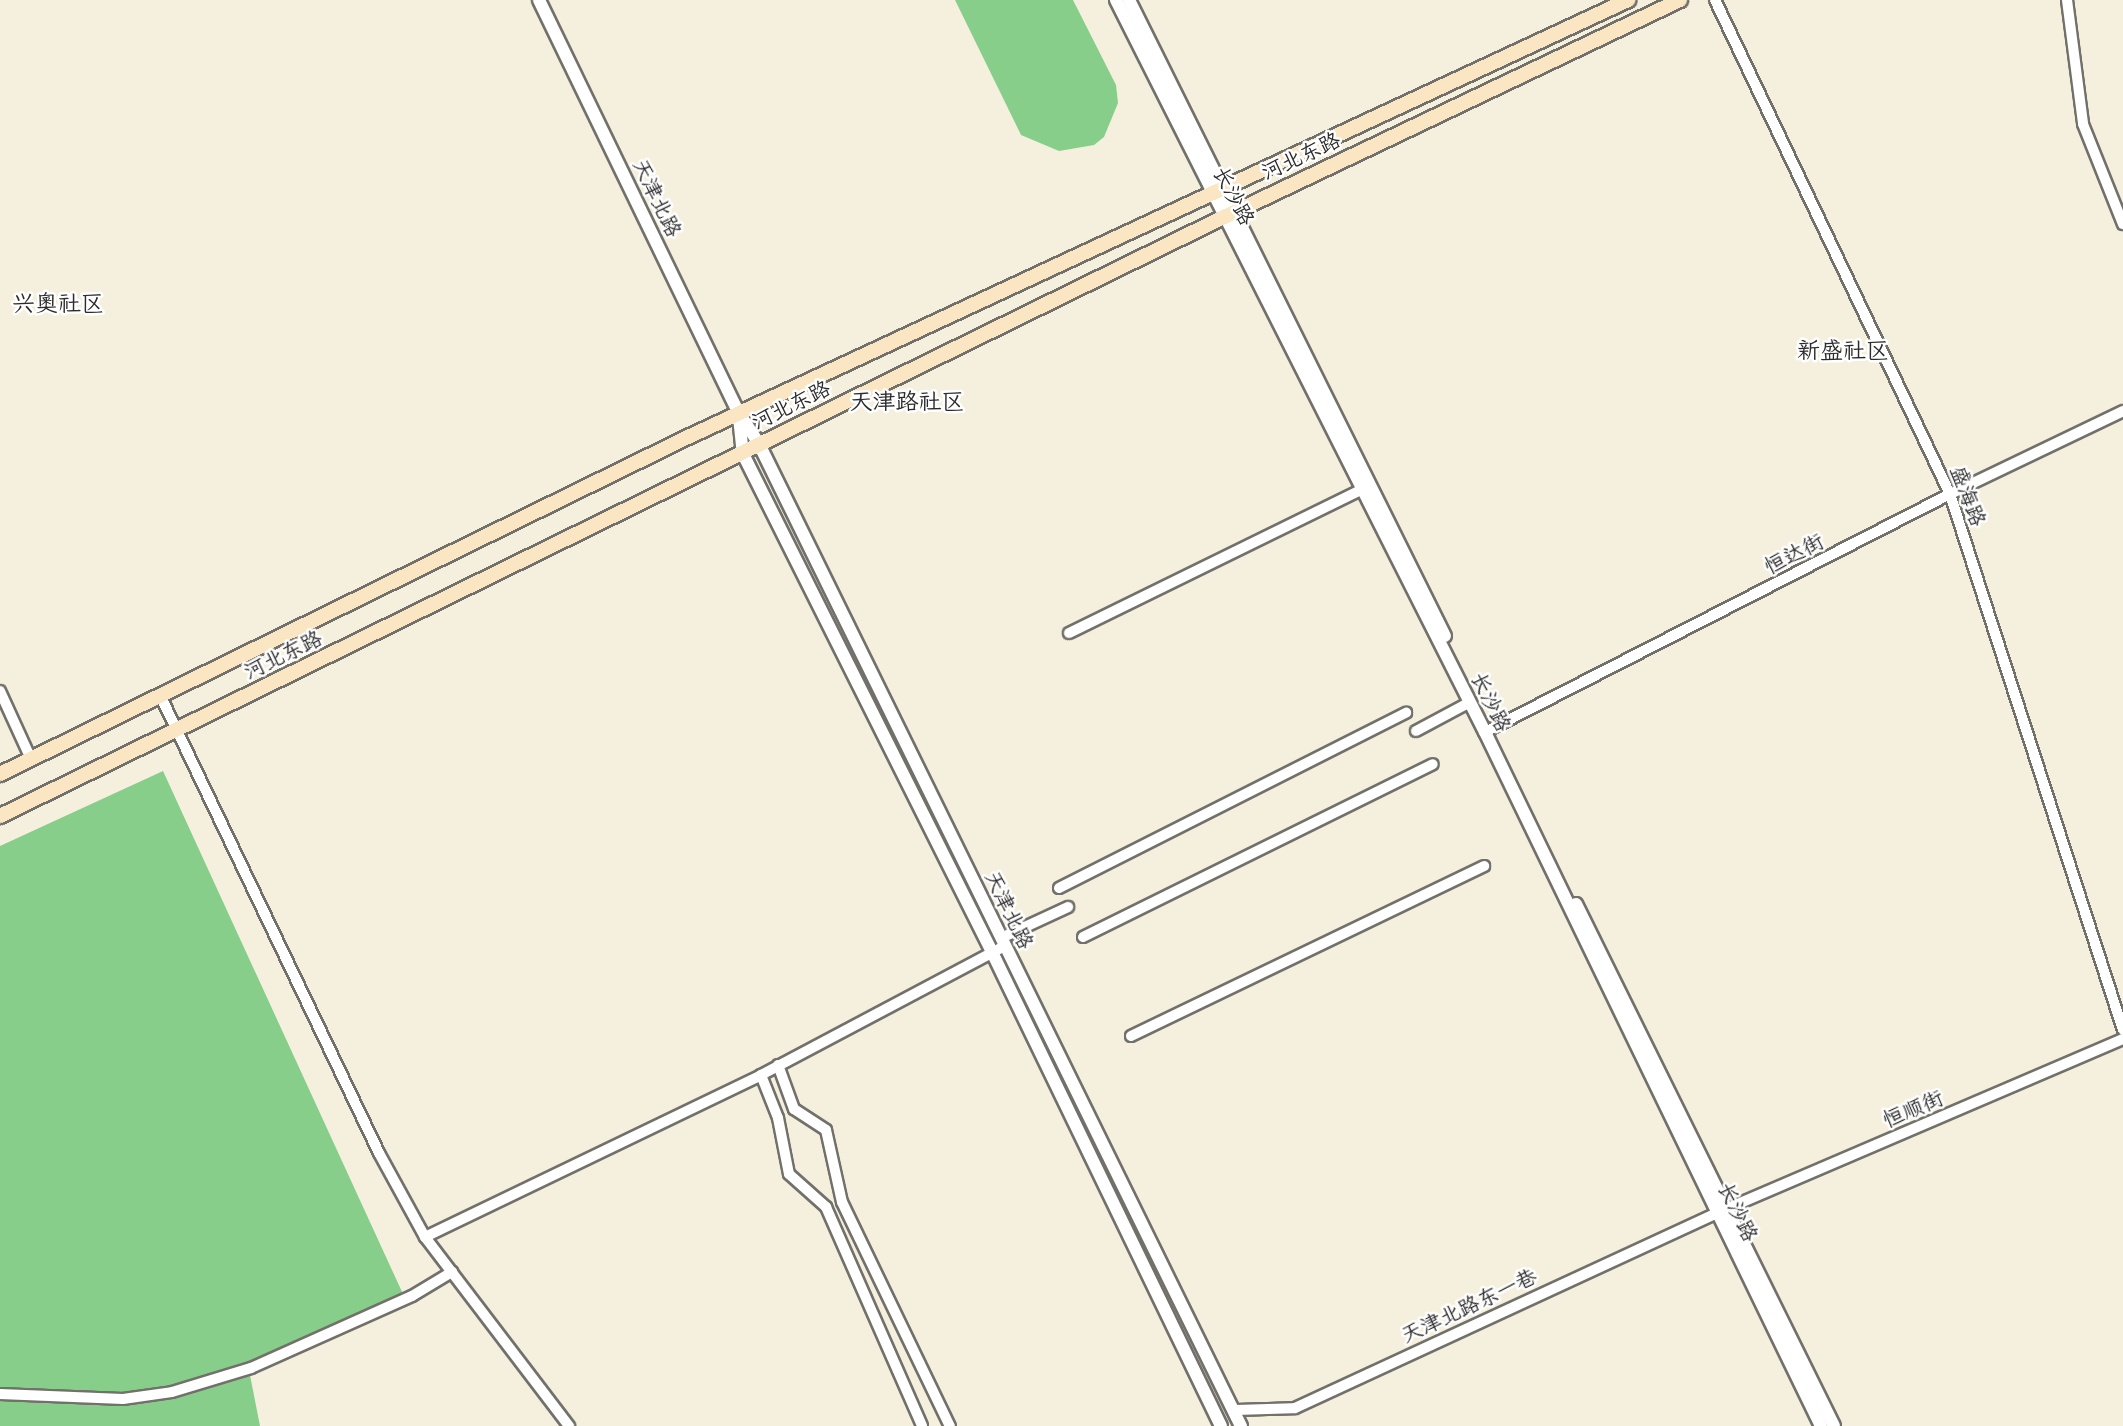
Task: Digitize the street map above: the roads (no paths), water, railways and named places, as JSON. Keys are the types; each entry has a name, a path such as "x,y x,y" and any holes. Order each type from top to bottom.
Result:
{"main road":[{"path":"0,774 739,413 1628,0"},
{"name":"河北东路","path":"0,816 1230,214 1680,0"}],"street":[{"name":"天津北路","path":"539,0 739,413 759,444 1241,1426"},
{"name":"长沙路","path":"1116,0 1230,214 1488,731 1722,1211 1821,1426"},
{"name":"长沙路","path":"1129,0 1217,190"},
{"name":"盛海路","path":"1715,0 1950,494 2123,1030"},
{"path":"2067,0 2083,124 2123,224"},
{"name":"长沙路","path":"1230,214 1361,490 1470,702 1488,731"},
{"name":"恒达街","path":"1488,731 1950,494 2123,411"},
{"name":"天津北路","path":"739,413 743,454 993,954 1221,1426"},
{"path":"1069,633 1361,490"},
{"path":"0,691 31,759"},
{"path":"160,695 379,1153 425,1237 569,1426"},
{"path":"1416,731 1470,702"},
{"path":"1059,888 1406,713"},
{"path":"1083,937 1433,764"},
{"path":"1131,1036 1484,866"},
{"path":"425,1237 761,1075 993,954 1003,942 1068,906"},
{"name":"恒顺街","path":"1722,1211 2123,1039"},
{"path":"778,1065 794,1109 826,1129 842,1202 950,1426"},
{"path":"761,1075 778,1118 789,1174 826,1207 922,1426"},
{"name":"长沙路","path":"1722,1211 1834,1426"},
{"name":"天津北路东一巷","path":"1233,1410 1295,1408 1722,1211"},
{"path":"0,1394 123,1399 172,1392 251,1368 412,1296 452,1272"}],"district":[{"name":"兴奥社区","path":"58,304"},
{"name":"新盛社区","path":"1843,351"},
{"name":"天津路社区","path":"907,402"}]}
